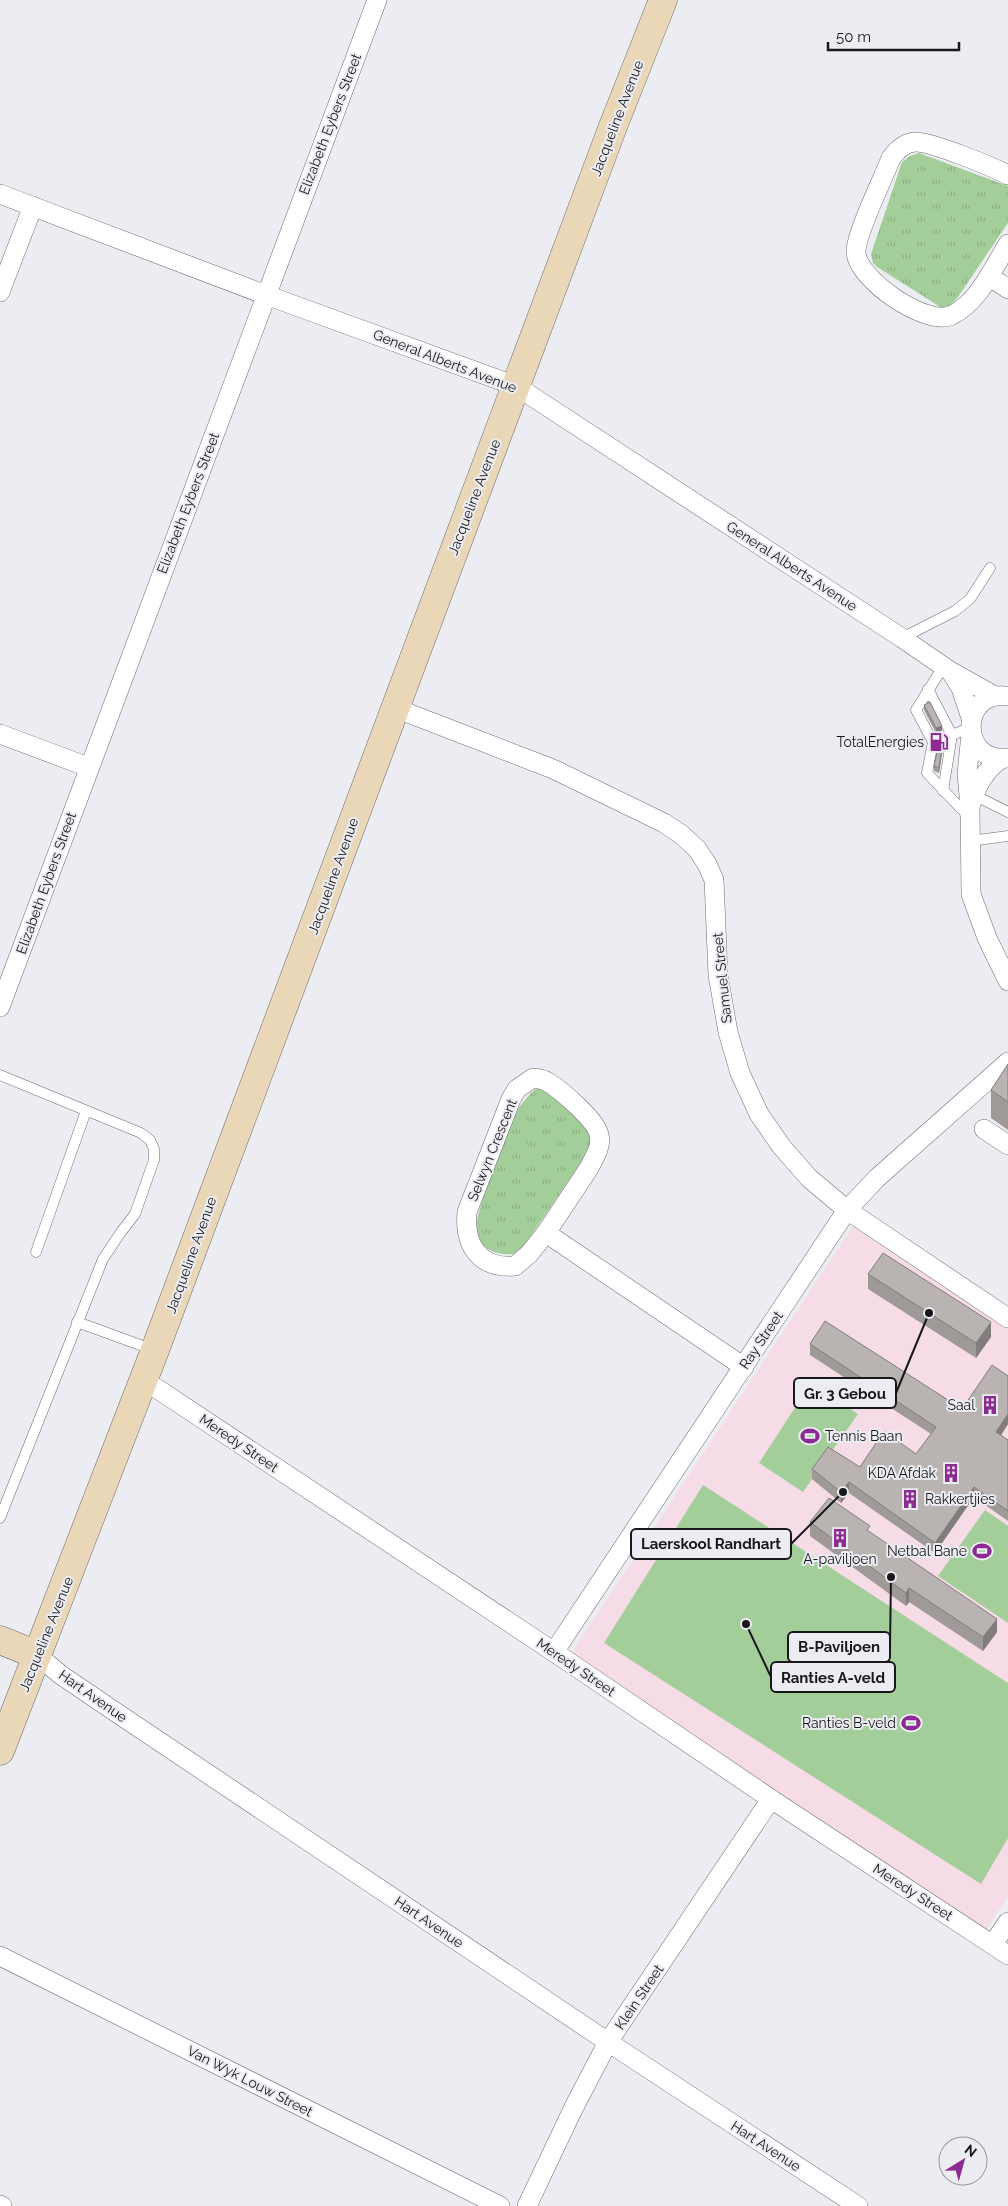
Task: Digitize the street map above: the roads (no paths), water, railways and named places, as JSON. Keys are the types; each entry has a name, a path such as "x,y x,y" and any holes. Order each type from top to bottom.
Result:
{"street":[{"name":"Elizabeth Eybers Street","path":"0,1007 88,767 377,0"},
{"name":"Jacqueline Avenue","path":"0,1751 144,1380 516,386 663,0"},
{"path":"1008,175 936,148 916,142 905,144 891,158 856,249 857,261 866,275 884,290 930,316 950,316 963,308 977,293 1008,244"},
{"name":"General Alberts Avenue","path":"0,194 266,295 516,386 947,669 1005,696"},
{"path":"0,292 33,206"},
{"path":"988,276 1008,289"},
{"path":"947,669 961,688 977,747 988,756 1004,759"},
{"path":"1005,696 984,701 976,708 971,727 967,774 971,807 971,894 987,938 1008,981"},
{"name":"Samuel Street","path":"395,708 553,769 664,823 682,835 707,864 714,880 718,975 728,1032 740,1073 759,1114 781,1146 809,1178 847,1210 1008,1318"},
{"path":"0,734 88,767"},
{"path":"971,807 988,770 1004,759"},
{"name":"Ray Street","path":"554,1652 847,1210 876,1178 1008,1062"},
{"name":"Selwyn Crescent","path":"533,1078 549,1082 583,1113 594,1124 599,1133 600,1142 589,1168 546,1233 522,1261 515,1266 505,1267 495,1266 475,1251 468,1240 466,1228 471,1199 511,1099 517,1089 533,1078"},
{"path":"984,1128 1008,1145"},
{"path":"546,1233 744,1367"},
{"name":"Meredy Street","path":"144,1380 1000,1950"},
{"name":"Hart Avenue","path":"0,1640 37,1655 61,1675 114,1711 608,2042 858,2206"},
{"name":"Klein Street","path":"527,2206 574,2106 608,2042 771,1799"},
{"path":"1000,1950 1008,1922"},
{"name":"Van Wyk Louw Street","path":"0,1956 500,2206"}],"lane":[{"path":"902,638 955,611 970,599 990,568"},
{"path":"947,669 928,689 916,711 933,742 927,773 943,791 971,807 1008,812"},
{"path":"928,689 952,735 943,791"},
{"path":"933,742 971,727"},
{"path":"970,841 1008,836"},
{"path":"0,1075 141,1133 150,1140 154,1149 154,1160 139,1206 103,1259 0,1518"},
{"path":"36,1252 86,1111"},
{"path":"77,1322 155,1350"}],"place":[{"name":"TotalEnergies","path":"939,742"},
{"name":"Gr. 3 Gebou","path":"929,1313"},
{"name":"Saal","path":"990,1405"},
{"name":"Tennis Baan","path":"810,1436"},
{"name":"KDA Afdak","path":"951,1473"},
{"name":"Laerskool Randhart","path":"843,1492"},
{"name":"Rakkertjies","path":"910,1499"},
{"name":"A-paviljoen","path":"840,1538"},
{"name":"Netbal Bane","path":"982,1551"},
{"name":"B-Paviljoen","path":"891,1577"},
{"name":"Ranties A-veld","path":"746,1624"},
{"name":"Ranties B-veld","path":"911,1723"}]}
